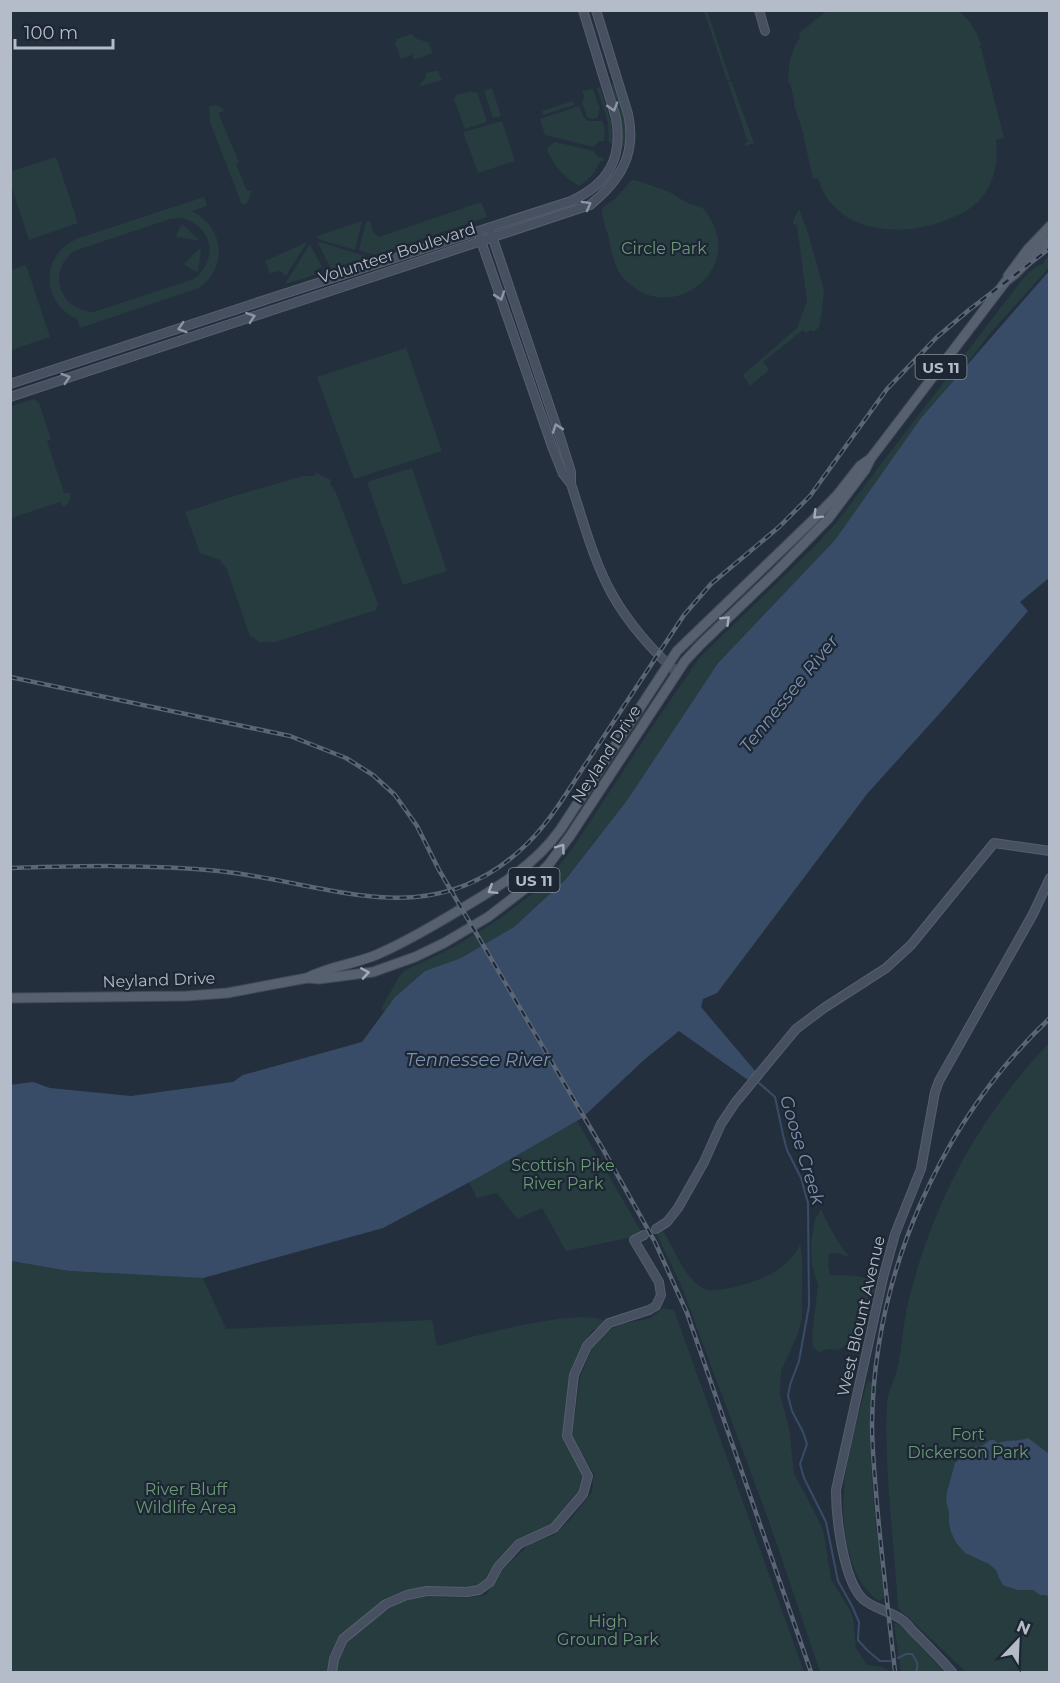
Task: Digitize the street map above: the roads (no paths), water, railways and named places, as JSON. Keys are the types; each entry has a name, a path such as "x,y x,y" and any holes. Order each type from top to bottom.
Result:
{"main road":[{"name":"Neyland Drive","path":"1006,281 1020,258 1050,226"},
{"name":"Neyland Drive","path":"10,998 187,996 227,993 307,978 319,979 373,972 415,957 444,943 500,909 526,888 549,864 570,836 688,657 777,572 828,519 865,470 871,458 1006,281 1050,238"},
{"name":"Neyland Drive","path":"307,978 318,972 375,955 417,935 496,888 528,865 546,848 560,830 668,664 691,636 813,520 860,466 871,458"}],"street":[{"name":"Volunteer Boulevard","path":"10,384 587,194 604,178 614,162 618,127 583,10"},
{"name":"Volunteer Boulevard","path":"10,397 590,205 617,178 624,166 629,149 630,122 596,10"},
{"path":"759,10 765,31"},
{"path":"590,32 601,29"},
{"path":"605,81 616,78"},
{"path":"552,219 555,213 554,206"},
{"path":"489,227 561,437 571,472 571,484"},
{"path":"477,230 553,449 563,474 571,484 604,578 629,619 677,672"},
{"path":"656,1229 667,1222 678,1208 704,1162 721,1124 735,1103 796,1029 886,968 911,945 994,843 1050,851"},
{"name":"West Blount Avenue","path":"951,1672 901,1619 880,1610 863,1599 850,1578 845,1558 836,1510 836,1490 883,1278 895,1234 921,1169 939,1081 1033,914 1050,879"},
{"path":"332,1672 334,1659 343,1639 386,1604 407,1595 427,1591 467,1593 478,1590 490,1581 498,1567 519,1544 554,1528 583,1494 588,1476 567,1436 574,1375 587,1346 609,1323 656,1306 661,1295 661,1288 634,1240 644,1235"}],"water":[{"name":"Tennessee River","path":"1049,271 1049,578 1020,602 1028,611 867,794 717,993 703,999 701,1007 756,1072 748,1080 679,1031 645,1059 582,1118 481,1176 383,1228 203,1278 69,1271 11,1261 10,1085 33,1082 50,1088 131,1096 233,1082 243,1075 362,1042 395,997 425,971 461,958 514,927 566,879 628,799 718,663 835,540 921,418"},
{"path":"1028,1438 1049,1454 1049,1597 1033,1590 1017,1590 1003,1585 996,1570 989,1564 965,1553 951,1532 946,1501 955,1463 964,1453 990,1440 998,1443"}],"waterway":[{"name":"Goose Creek","path":"759,1083 775,1097 787,1150 801,1178 808,1203 809,1306 799,1361 788,1396 792,1411 807,1444 800,1464 804,1478 826,1522 838,1581 859,1622 858,1640 880,1661 890,1661"},
{"path":"898,1658 912,1654 917,1663 916,1672"}],"railway":[{"path":"10,868 115,866 219,871 380,897 418,897 455,889 492,872 528,843 545,824 684,615 711,584 779,527 810,496 887,389 937,337 1050,248"},
{"path":"10,677 290,736 346,758 373,775 395,795 417,826 439,870 655,1242 687,1313 811,1672"},
{"path":"895,1672 879,1526 872,1434 876,1368 885,1312 900,1257 921,1204 946,1153 976,1104 1011,1059 1050,1018"}],"park label":[{"name":"Circle Park","path":"664,248"},
{"name":"Scottish Pike River Park","path":"563,1174"},
{"name":"Fort Dickerson Park","path":"968,1443"},
{"name":"River Bluff Wildlife Area","path":"186,1498"},
{"name":"High Ground Park","path":"608,1630"}]}
